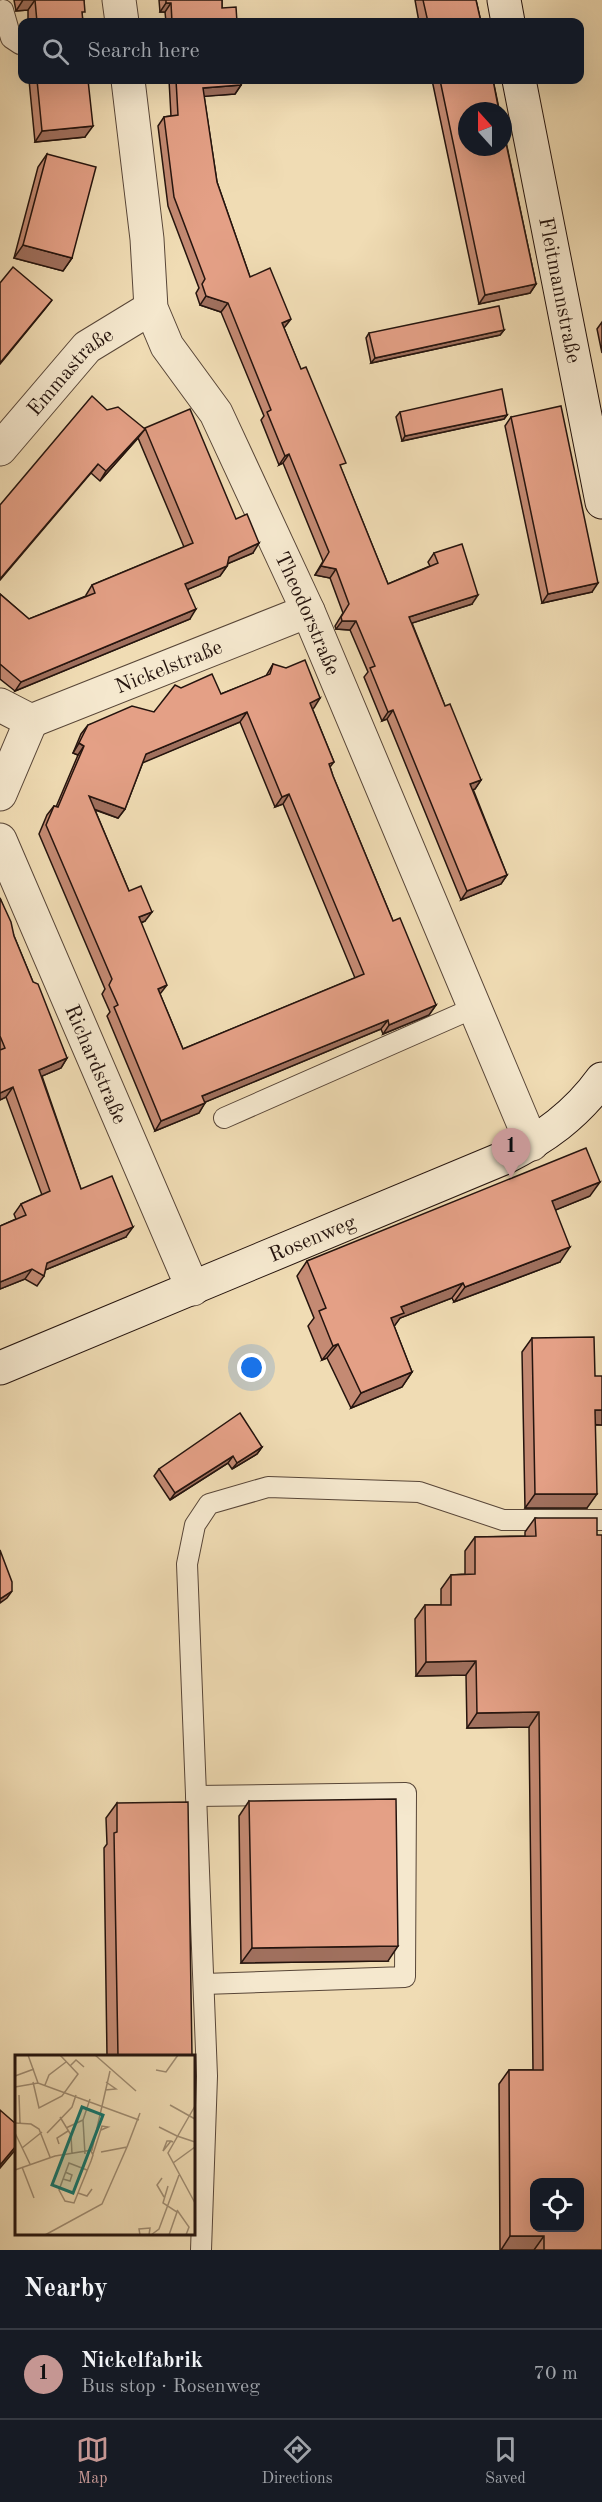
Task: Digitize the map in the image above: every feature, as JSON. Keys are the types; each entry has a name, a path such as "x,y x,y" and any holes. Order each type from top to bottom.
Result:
{"street":[{"path":"119,0 121,18"},
{"path":"504,0 507,18"},
{"name":"Theodorstraße","path":"128,84 147,239 151,308 167,346 216,413 308,611 532,1144"},
{"name":"Fleitmannstraße","path":"520,84 602,502"},
{"name":"Emmastraße","path":"0,449 87,346 151,308"},
{"name":"Nickelstraße","path":"31,721 308,611"},
{"path":"0,705 31,721 0,794"},
{"name":"Richardstraße","path":"0,840 193,1289"},
{"name":"Rosenweg","path":"0,1368 193,1289 532,1144 564,1123 602,1079"}],"lane":[{"path":"3,10 11,38 18,43"},
{"path":"224,1118 476,1007"},
{"path":"201,2250 207,2076 187,1564 195,1525 209,1504 268,1487 419,1492 503,1520 602,1520"},
{"path":"196,1796 406,1792 405,1977 204,1984"}],"building":[{"path":"35,0 84,0 85,12 82,12 83,18 37,18"},
{"path":"166,0 222,0 222,8 236,7 237,18 172,18 171,3 166,3"},
{"path":"423,0 476,0 480,18 427,18"},
{"path":"37,84 88,84 93,126 42,131"},
{"path":"176,84 241,84 203,88 217,182 250,277 270,268 291,319 282,323 301,369 306,367 346,463 340,465 388,584 438,563 434,553 462,544 478,595 409,617 445,706 450,704 481,780 470,784 507,875 467,891 393,710 388,712 370,668 375,666 356,621 342,621 341,617 349,604 336,569 321,566 329,552 289,454 285,456 267,412 271,410 228,303 206,296 202,284 205,279 174,197 164,117 178,115"},
{"path":"441,84 494,84 497,102 458,102 458,156 509,156 536,284 485,295"},
{"path":"47,154 96,167 72,258 23,245"},
{"path":"13,267 52,300 0,363 0,283"},
{"path":"499,306 504,330 375,358 369,333"},
{"path":"502,389 507,415 405,436 400,412"},
{"path":"92,396 107,410 118,407 145,429 106,471 98,464 0,579 0,505"},
{"path":"561,406 598,583 548,594 511,417"},
{"path":"190,409 236,519 247,514 259,543 229,557 227,566 185,584 196,609 21,682 0,664 0,594 29,619 95,593 92,585 193,543 145,428"},
{"path":"305,660 320,698 310,703 334,762 329,764 333,776 393,921 400,918 436,1005 389,1025 388,1020 202,1096 205,1103 161,1121 114,1007 118,1005 109,985 112,979 46,825 54,806 58,807 84,746 79,743 88,725 132,706 154,712 175,685 181,688 212,674 221,694 270,674 273,664 286,668","holes":["247,712 282,797 289,794 364,974 183,1049 158,989 167,985 139,917 152,912 141,886 129,891 89,796 125,809 146,754"]},
{"path":"0,898 33,982 38,984 67,1058 39,1070 81,1189 112,1176 133,1227 47,1263 44,1276 32,1269 0,1282 0,1226 26,1215 21,1204 50,1191 13,1087 0,1093 0,1050 5,1048 0,1036"},
{"path":"586,1148 600,1182 552,1201 570,1247 465,1287 463,1283 401,1307 404,1313 391,1318 412,1372 361,1393 338,1344 333,1346 319,1311 326,1308 307,1261"},
{"path":"594,1337 595,1376 602,1376 602,1410 595,1410 597,1494 535,1494 532,1338"},
{"path":"240,1413 262,1447 237,1463 233,1456 175,1493 159,1469"},
{"path":"535,1518 597,1518 597,1535 602,1535 602,2250 544,2250 544,2236 510,2236 509,2070 543,2070 539,1712 477,1713 476,1661 426,1662 425,1605 451,1605 451,1575 475,1574 475,1537 536,1536"},
{"path":"0,1550 12,1582 12,1591 0,1599"},
{"path":"396,1799 398,1946 252,1948 249,1801"},
{"path":"188,1802 192,2055 118,2055 114,1833 117,1832 117,1803"},
{"path":"0,2110 15,2123 15,2147 0,2165"}],"place":[{"name":"Nickelfabrik","path":"511,1178"}]}
